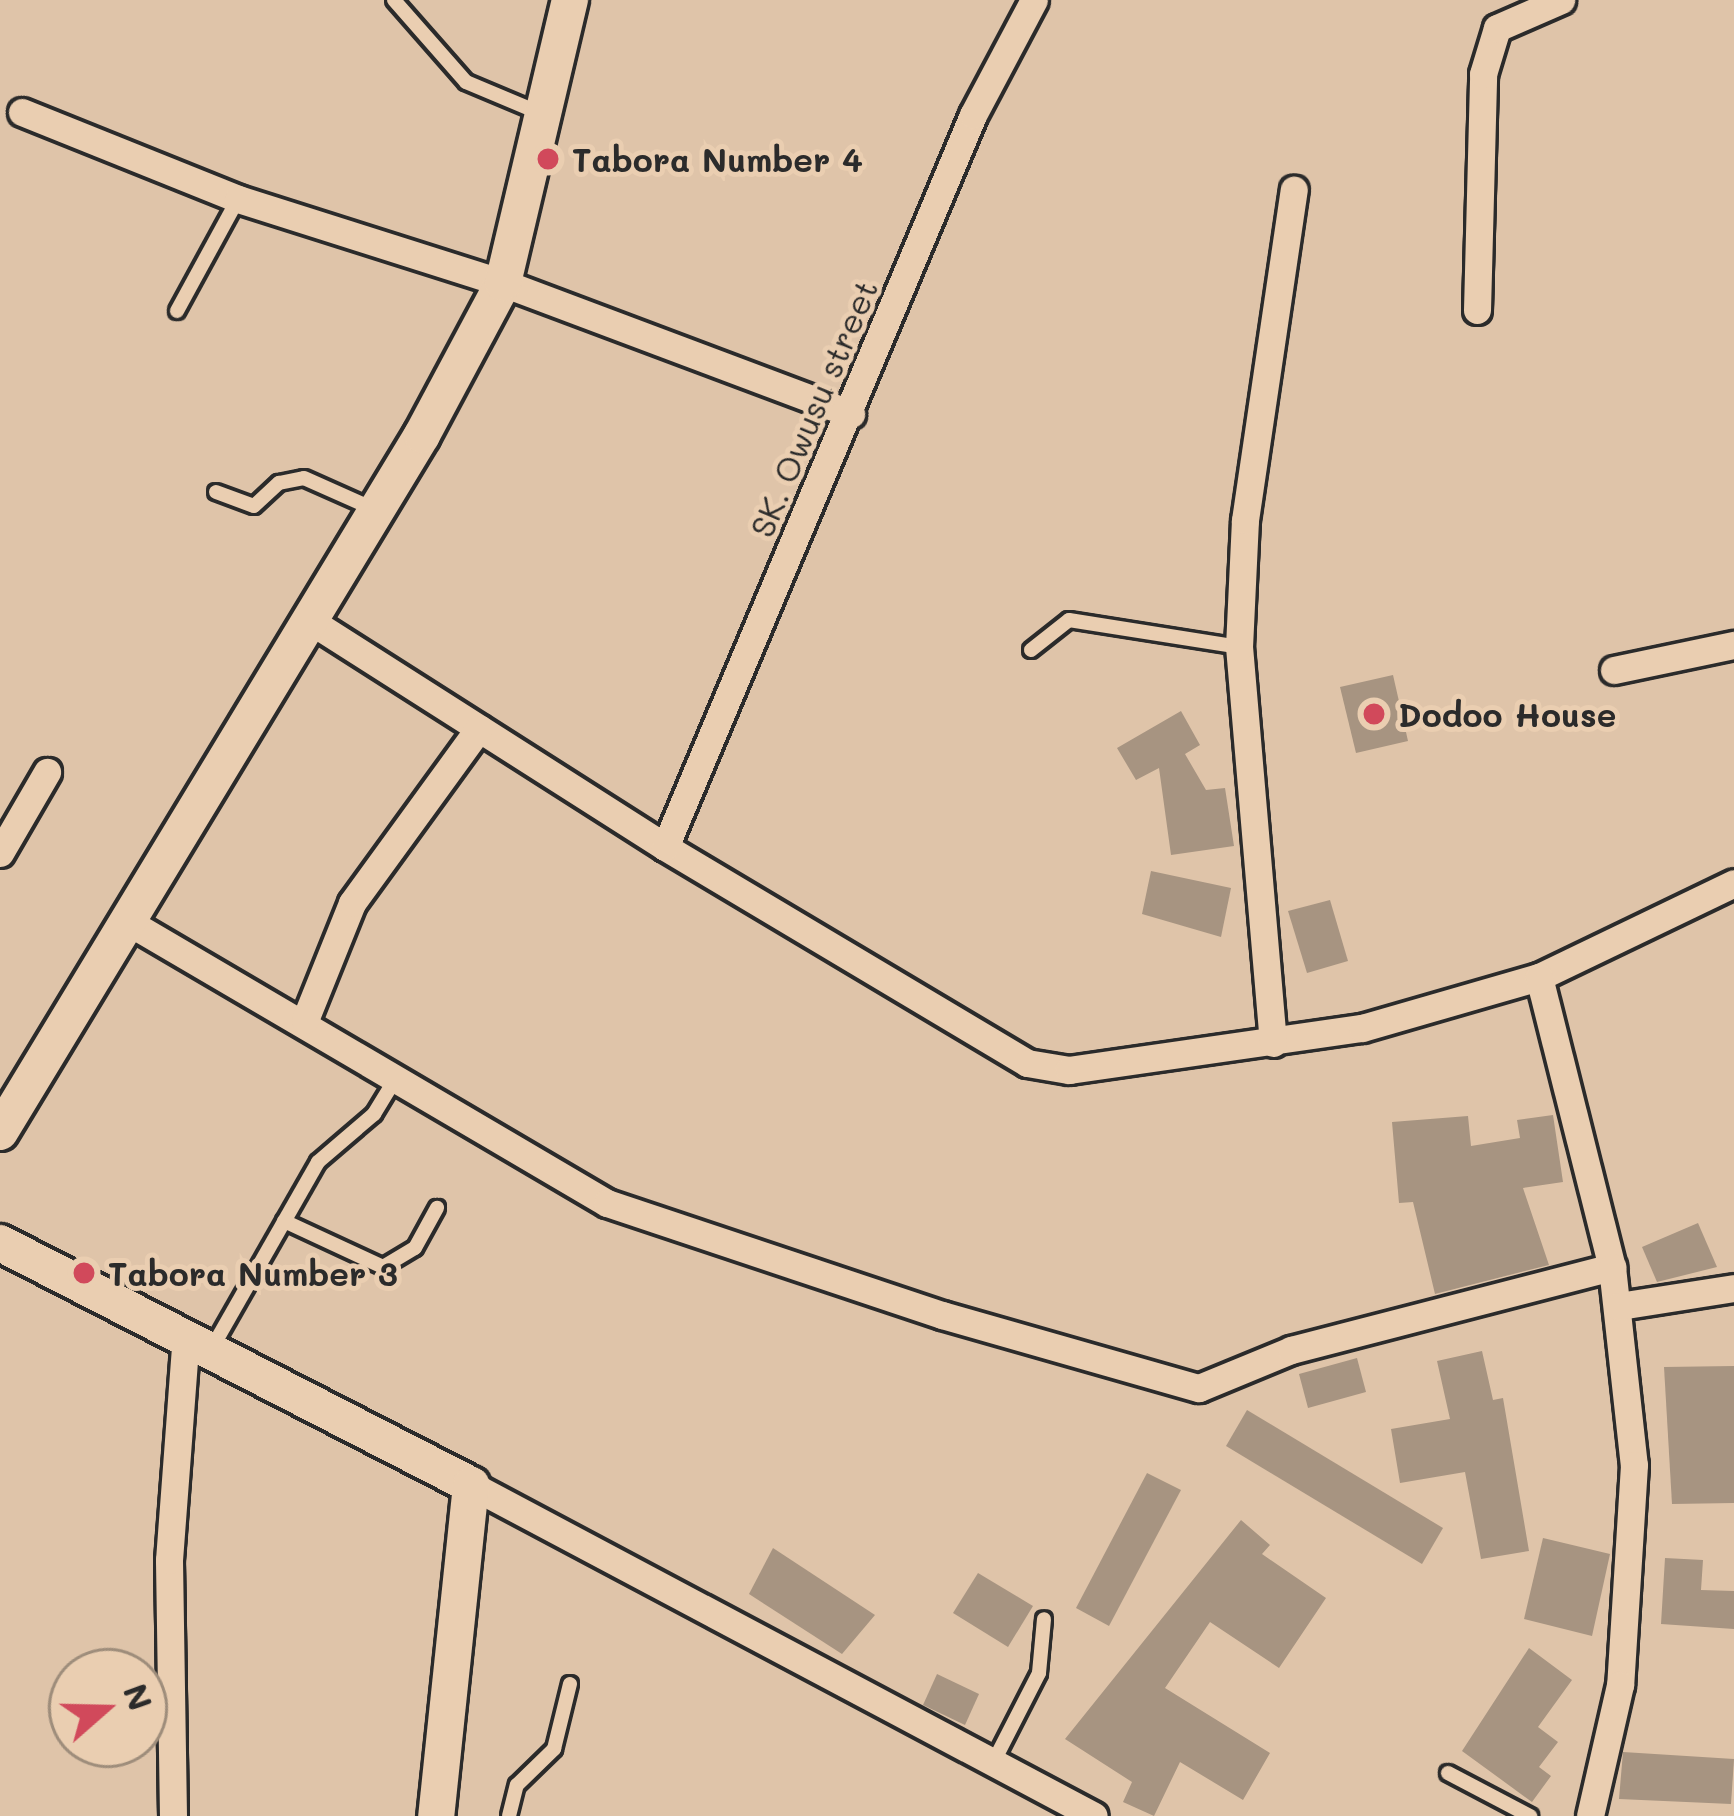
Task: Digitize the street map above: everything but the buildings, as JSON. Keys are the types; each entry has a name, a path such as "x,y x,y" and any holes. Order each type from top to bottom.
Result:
{"street":[{"path":"0,1132 376,510 503,283 547,115 570,0"},
{"name":"SK. Owusu street","path":"665,847 973,115 1034,0"},
{"path":"1478,310 1483,74 1497,28 1561,0"},
{"path":"22,112 238,199 503,283 851,414"},
{"path":"1274,1043 1239,647 1246,520 1294,190"},
{"path":"309,620 665,847 1027,1063 1070,1070 1362,1028 1539,977 1734,883"},
{"path":"1614,670 1734,645"},
{"path":"305,1020 352,903 479,728"},
{"path":"0,853 47,772"},
{"path":"125,920 305,1020 607,1203 942,1316 1199,1388 1291,1350 1612,1267"},
{"path":"1539,977 1612,1267 1634,1465 1620,1685 1590,1816"},
{"path":"0,1243 199,1342 1094,1816"},
{"path":"1619,1306 1734,1288"},
{"path":"173,1816 170,1560 199,1342"},
{"path":"436,1816 471,1485"}],"lane":[{"path":"394,0 466,82 547,115"},
{"path":"177,311 238,199"},
{"path":"216,492 254,506 279,483 304,478 376,510"},
{"path":"1031,650 1069,620 1239,647"},
{"path":"199,1342 284,1221 318,1162 374,1114 397,1076"},
{"path":"284,1221 383,1267 415,1248 437,1208"},
{"path":"993,1763 1039,1673 1044,1618"},
{"path":"509,1816 518,1785 554,1748 570,1684"},
{"path":"1448,1773 1530,1816"}],"place":[{"name":"Tabora Number 4","path":"548,159"},
{"name":"Dodoo House","path":"1374,714"},
{"name":"Tabora Number 3","path":"84,1273"}]}
